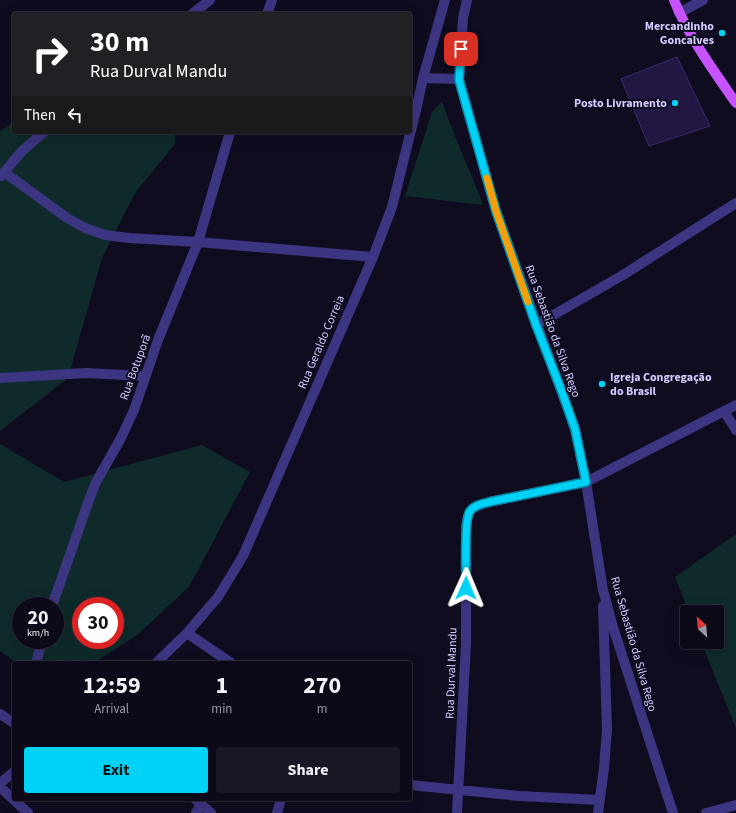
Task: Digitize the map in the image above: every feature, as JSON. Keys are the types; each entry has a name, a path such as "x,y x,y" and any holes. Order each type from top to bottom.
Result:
{"main road":[{"path":"674,0 679,13 699,49 736,103"}],"street":[{"path":"195,12 210,0"},
{"path":"268,12 272,0"},
{"name":"Rua Geraldo Correia","path":"412,126 423,78 445,0"},
{"path":"423,78 459,80 463,18 467,0"},
{"path":"679,13 703,0"},
{"name":"Rua Sebastião da Silva Rego","path":"459,80 496,211 536,325 575,429 586,482 603,590 613,627 673,813"},
{"path":"42,134 22,151 2,175 67,218 85,228 105,235 129,238 198,242 373,257"},
{"name":"Rua Botuporã","path":"55,597 96,482 121,438 134,410 172,306 198,242 229,134"},
{"name":"Rua Geraldo Correia","path":"158,661 187,633 218,597 243,556 373,257 392,207 410,134"},
{"path":"536,325 623,274 736,203"},
{"path":"0,378 86,373 146,376"},
{"name":"Rua Durval Mandu","path":"457,813 466,644 467,515 470,510 477,505 586,482 736,405"},
{"path":"724,411 736,430"},
{"path":"598,813 607,729 603,590"},
{"path":"187,633 228,661"},
{"path":"37,661 40,649"},
{"path":"0,714 12,722"},
{"path":"0,783 12,774"},
{"path":"412,785 458,791 600,800"},
{"path":"0,787 12,798"},
{"path":"15,801 28,813"},
{"path":"277,813 280,801"},
{"path":"197,805 211,813"},
{"path":"706,813 736,805"}],"green space":[{"path":"442,101 483,205 405,196 432,112"},
{"path":"12,123 12,134 175,134 175,144 135,193 102,258 68,378 0,431 0,131"},
{"path":"0,444 64,482 202,445 250,472 189,587 137,635 124,643 124,597 72,597 72,649 116,649 97,661 14,661 0,651"},
{"path":"736,534 736,728 704,649 724,649 724,605 686,605 675,577"}],"building":[{"path":"677,57 710,126 649,146 621,79"}],"slow traffic":[{"path":"487,178 496,211 528,302"}],"place":[{"name":"Mercandinho Goncalves","path":"722,33"},
{"name":"Posto Livramento","path":"675,103"},
{"name":"Igreja Congregação do Brasil","path":"602,384"}],"route":[{"path":"461,49 459,80 496,211 536,325 575,429 586,482 489,502 477,505 470,510 467,515 466,526 466,588"}]}
